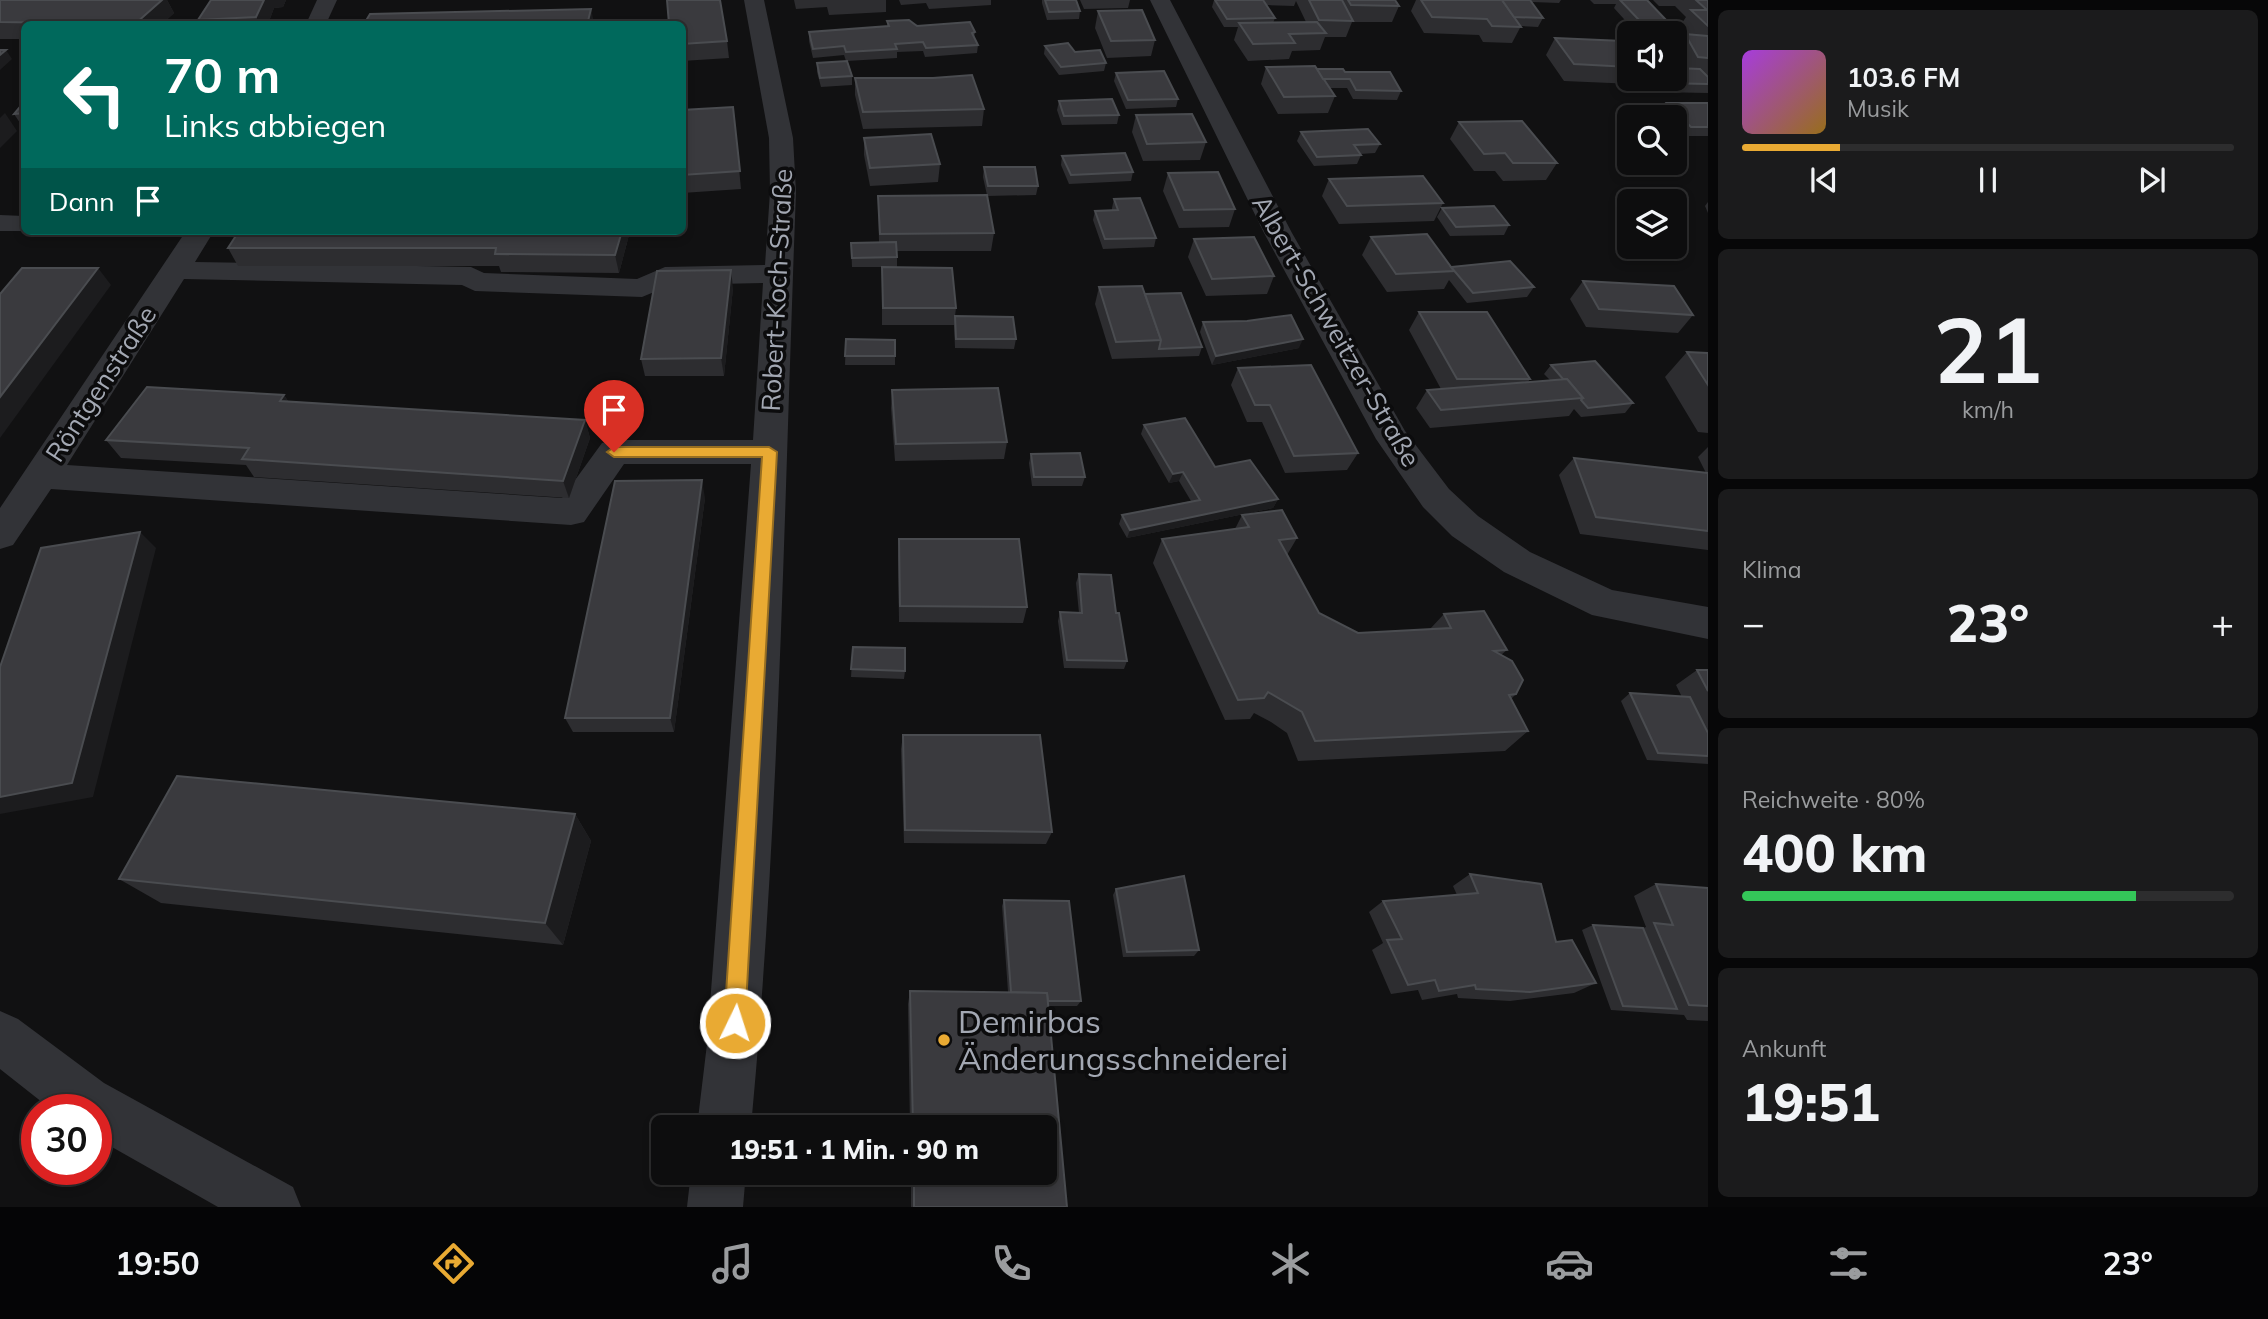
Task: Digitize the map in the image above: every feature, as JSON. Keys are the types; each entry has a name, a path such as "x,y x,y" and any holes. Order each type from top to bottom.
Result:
{"street":[{"path":"317,21 327,0"},
{"name":"Robert-Koch-Straße","path":"725,1115 738,982 783,192 781,138 754,0"},
{"name":"Albert-Schweitzer-Straße","path":"1160,0 1278,233 1393,439 1436,498 1465,526 1517,562 1606,604 1708,623"},
{"path":"0,223 21,224"},
{"name":"Röntgenstraße","path":"0,535 198,235"},
{"path":"175,270 471,276 475,282 642,288 665,276 778,274"},
{"path":"41,476 571,513 614,452 769,452"},
{"path":"0,1037 85,1102 273,1207"},
{"path":"715,1207 718,1185"}],"building":[{"path":"0,0 162,0 138,21 0,22"},
{"path":"211,0 264,0 256,17 198,20"},
{"path":"667,0 720,0 727,41 686,44 686,21 669,21"},
{"path":"1045,0 1076,0 1080,11 1049,12"},
{"path":"1215,0 1263,0 1275,18 1227,19"},
{"path":"1309,0 1342,0 1353,21 1319,20"},
{"path":"1348,0 1395,0 1399,6 1351,5"},
{"path":"1421,0 1502,0 1521,27 1492,26 1487,19 1432,17"},
{"path":"1502,0 1530,0 1543,18 1514,17"},
{"path":"1620,0 1647,0 1667,21 1639,20"},
{"path":"1696,0 1708,0 1708,26 1691,10 1707,10"},
{"path":"591,9 588,21 366,21 370,14"},
{"path":"1142,10 1155,40 1111,41 1098,11"},
{"path":"909,20 917,26 970,22 978,45 926,48 923,42 895,44 897,49 846,52 844,46 813,49 809,32 889,26 887,21"},
{"path":"1317,22 1326,33 1289,34 1295,43 1253,44 1239,23"},
{"path":"1687,34 1708,36 1708,58 1698,57"},
{"path":"1555,38 1617,41 1617,66 1574,64"},
{"path":"1068,43 1075,52 1100,50 1106,63 1061,67 1045,46"},
{"path":"847,61 852,76 820,78 817,63"},
{"path":"1315,66 1335,96 1284,97 1266,67"},
{"path":"1687,68 1700,69 1708,77 1708,84 1687,84"},
{"path":"1317,69 1390,72 1401,91 1356,90 1350,79 1323,79"},
{"path":"1164,71 1178,99 1128,100 1116,73"},
{"path":"972,75 984,109 863,112 855,78 933,78"},
{"path":"1112,99 1119,115 1064,116 1059,101"},
{"path":"1667,103 1708,103 1708,127 1691,127 1687,123 1687,105"},
{"path":"733,107 740,171 686,175 686,110"},
{"path":"1192,114 1206,142 1147,144 1136,115"},
{"path":"1522,121 1557,163 1513,163 1505,153 1484,154 1459,122"},
{"path":"1368,129 1380,144 1354,145 1361,155 1317,157 1301,132"},
{"path":"931,134 940,164 870,168 864,138"},
{"path":"1125,153 1133,172 1071,175 1062,156"},
{"path":"984,167 1035,167 1038,186 988,186"},
{"path":"1218,172 1235,209 1184,210 1168,173"},
{"path":"1423,176 1443,203 1347,206 1329,179"},
{"path":"987,195 994,233 880,234 878,196"},
{"path":"1140,198 1156,238 1105,239 1095,211 1118,210 1114,199"},
{"path":"1494,206 1509,225 1456,227 1442,208"},
{"path":"1427,234 1454,271 1396,274 1371,237"},
{"path":"236,235 621,235 615,255 495,254 496,248 228,248"},
{"path":"1254,237 1274,276 1212,279 1194,239"},
{"path":"896,242 897,257 852,258 851,243"},
{"path":"1510,261 1534,287 1473,293 1451,267"},
{"path":"882,267 952,268 956,308 883,308"},
{"path":"22,268 98,268 0,397 0,294"},
{"path":"731,270 721,358 641,359 657,271"},
{"path":"1583,281 1674,286 1693,315 1599,309"},
{"path":"1142,286 1161,340 1116,342 1099,287"},
{"path":"1181,293 1202,347 1159,349 1161,340 1145,294"},
{"path":"1419,312 1487,312 1530,379 1457,379"},
{"path":"1291,315 1303,339 1216,356 1203,322 1247,321"},
{"path":"955,316 1013,317 1016,339 956,339"},
{"path":"846,339 895,340 895,356 845,356"},
{"path":"1687,352 1708,353 1708,385"},
{"path":"1595,361 1633,403 1588,408 1567,379 1563,379 1551,365"},
{"path":"1311,365 1358,453 1294,456 1270,405 1255,405 1238,368"},
{"path":"1567,379 1583,398 1441,410 1427,390"},
{"path":"147,387 284,395 280,401 585,420 563,481 242,459 249,448 106,440"},
{"path":"998,388 1007,442 896,444 892,390"},
{"path":"1185,418 1215,467 1250,460 1278,499 1130,530 1122,515 1200,500 1183,472 1173,474 1144,425"},
{"path":"1080,453 1085,477 1034,477 1031,454"},
{"path":"1574,458 1708,473 1708,531 1596,517"},
{"path":"702,480 670,718 565,718 615,481"},
{"path":"1282,510 1297,538 1279,540 1319,613 1358,633 1451,628 1444,614 1484,611 1507,650 1494,651 1512,661 1523,680 1516,694 1509,695 1528,731 1315,741 1302,712 1268,692 1264,698 1238,700 1162,539 1249,527 1242,515"},
{"path":"140,532 72,783 0,797 0,667 41,548"},
{"path":"899,539 1019,539 1027,607 900,606"},
{"path":"1079,574 1111,575 1127,661 1067,660 1060,612 1082,613"},
{"path":"853,647 905,648 905,671 851,669"},
{"path":"1697,670 1708,670 1708,691"},
{"path":"1630,693 1690,697 1708,733 1708,756 1658,753"},
{"path":"903,735 1040,735 1052,832 905,830"},
{"path":"177,776 575,814 545,923 119,879"},
{"path":"1470,874 1541,884 1556,942 1572,940 1596,983 1530,992 1476,989 1475,985 1439,991 1435,980 1408,985 1387,940 1402,939 1383,901 1478,893"},
{"path":"1184,876 1199,950 1127,952 1116,889"},
{"path":"1656,884 1708,888 1708,1006 1689,1005 1654,923 1673,925"},
{"path":"1004,900 1069,901 1081,1001 1048,1001 1047,993 1011,992"},
{"path":"1593,925 1643,928 1677,1009 1623,1006"},
{"path":"910,991 1047,993 1067,1207 914,1207 914,1185 1057,1185 1057,1115 913,1115"}],"place":[{"name":"Demirbas Änderungsschneiderei","path":"944,1040"}],"route":[{"path":"614,452 769,452 735,1023"}]}
